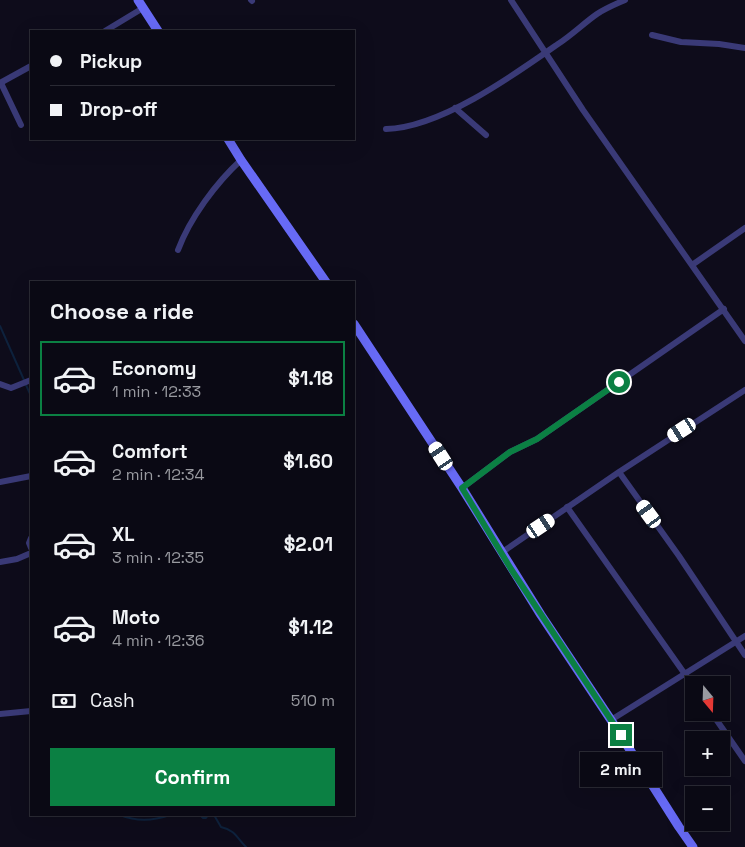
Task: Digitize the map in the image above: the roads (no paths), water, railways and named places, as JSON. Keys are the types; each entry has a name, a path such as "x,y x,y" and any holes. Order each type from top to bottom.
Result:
{"street":[{"path":"511,0 745,341"},
{"path":"386,129 422,122 455,108 509,78 559,44 598,14 624,0"},
{"path":"106,30 141,4 157,30"},
{"path":"652,35 681,42 719,44 745,48"},
{"path":"21,125 0,83 30,67"},
{"path":"455,108 486,134"},
{"path":"229,140 325,281"},
{"path":"178,250 190,224 226,173 241,160"},
{"path":"692,265 745,228"},
{"path":"462,488 507,454 537,439 724,309"},
{"path":"355,326 462,488 501,553 611,720 678,827 694,847"},
{"path":"0,384 12,388 30,380"},
{"path":"501,553 619,472 745,390"},
{"path":"619,472 679,556 745,655"},
{"path":"0,482 30,476"},
{"path":"567,508 685,675"},
{"path":"0,562 30,554"},
{"path":"611,720 745,636"},
{"path":"0,714 30,711"},
{"path":"717,721 745,761"}],"waterway":[{"path":"0,326 24,380"},
{"path":"26,385 30,394"},
{"path":"123,816 145,820 167,816"},
{"path":"201,816 203,818 207,816"},
{"path":"215,816 221,827 233,832 246,847"}]}
